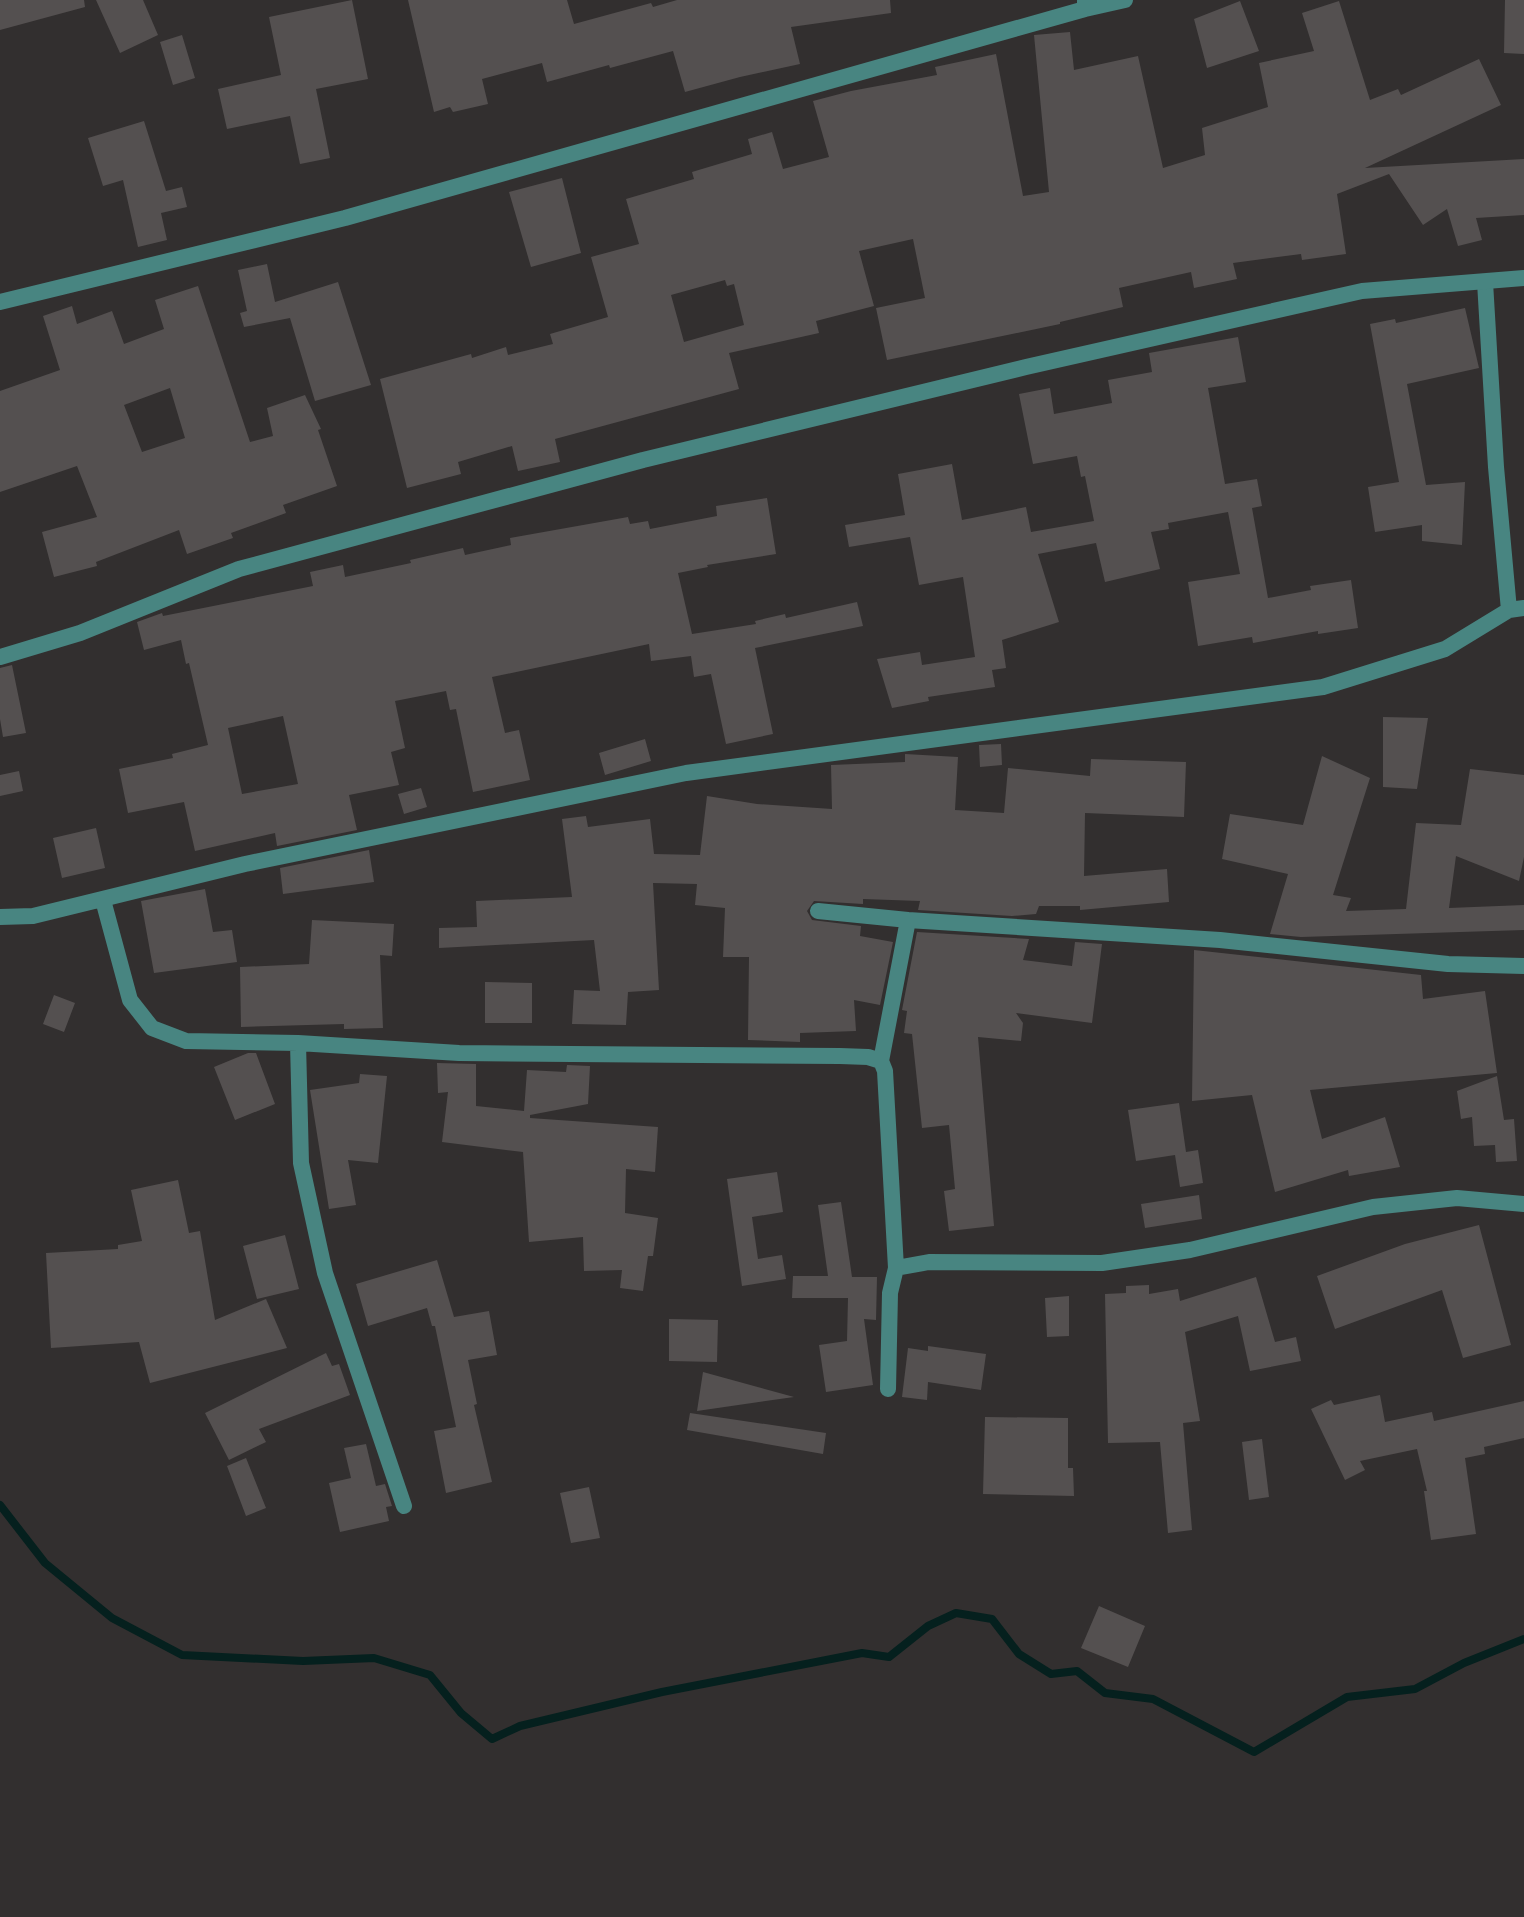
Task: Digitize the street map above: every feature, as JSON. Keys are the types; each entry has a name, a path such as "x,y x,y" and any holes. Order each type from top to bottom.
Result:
{"street":[{"path":"0,302 345,218 1085,4 1125,0"},
{"path":"0,657 80,633 239,569 643,460 1026,367 1362,291 1524,278"},
{"path":"0,917 33,916 245,864 686,773 1323,687 1445,649 1517,609 1496,467 1485,282"},
{"path":"103,900 130,1000 152,1028 186,1041 298,1043 459,1053 840,1056 881,1061"},
{"path":"818,911 908,920 1220,940 1448,964 1524,966"},
{"path":"888,1389 890,1293 896,1268 885,1071 881,1061 908,920"},
{"path":"298,1043 301,1163 325,1273 404,1506"},
{"path":"896,1268 929,1262 1102,1263 1190,1250 1373,1207 1457,1198 1524,1204"}],"building":[{"path":"0,0 84,0 85,7 0,30"},
{"path":"96,0 143,0 158,35 120,53"},
{"path":"352,0 368,79 316,89 330,158 300,164 290,116 227,129 218,89 281,75 269,17"},
{"path":"408,0 567,0 574,24 651,3 653,7 677,0 890,0 891,13 791,27 800,64 685,92 673,51 547,82 542,63 482,79 488,104 453,112 450,107 434,112"},
{"path":"1505,0 1524,0 1524,54 1504,53"},
{"path":"1240,1 1259,51 1207,68 1194,19"},
{"path":"1339,1 1370,100 1398,89 1401,95 1479,59 1501,105 1365,168 1524,159 1524,215 1476,218 1482,240 1458,246 1447,209 1423,225 1389,174 1337,194 1346,254 1302,260 1301,254 1233,263 1237,279 1194,288 1191,272 1119,288 1123,307 1060,324 887,360 876,308 925,298 913,239 859,251 874,306 816,321 819,333 729,353 739,389 555,439 560,462 518,471 512,446 458,462 461,474 407,488 380,379 471,354 472,358 506,347 508,355 553,344 550,334 608,317 591,257 639,244 626,199 694,179 692,172 752,154 748,139 772,132 783,169 829,157 813,101 937,75 935,67 996,54 1023,196 1049,192 1034,35 1070,32 1074,70 1138,56 1163,168 1205,155 1202,128 1268,107 1259,63 1314,51 1302,13","holes":["725,280 727,286 734,284 744,325 684,342 671,295"]},
{"path":"182,35 195,78 173,85 160,42"},
{"path":"144,121 166,191 182,187 187,207 161,213 167,240 138,247 123,180 103,186 88,138"},
{"path":"562,178 581,253 531,267 509,192"},
{"path":"267,264 275,302 338,282 371,385 315,401 290,318 244,327 240,313 247,311 238,270"},
{"path":"198,286 250,442 273,436 267,408 305,395 321,429 318,430 337,486 283,505 286,513 231,533 233,538 187,554 179,530 96,562 97,566 54,577 42,532 97,517 77,466 0,492 0,391 60,370 43,316 72,306 77,324 112,311 124,344 164,329 155,300","holes":["170,388 185,438 142,452 124,405"]},
{"path":"1465,308 1479,368 1407,384 1426,485 1465,482 1462,545 1422,541 1422,525 1375,532 1368,487 1399,482 1370,324 1395,319 1396,323"},
{"path":"1238,337 1246,382 1208,388 1225,484 1257,479 1262,506 1252,508 1268,598 1311,590 1310,586 1351,580 1358,628 1318,634 1318,631 1253,643 1252,637 1198,646 1188,582 1240,574 1228,512 1168,523 1169,529 1151,532 1160,569 1105,582 1096,543 1038,554 1059,622 1002,640 1006,668 992,670 995,687 928,697 929,701 892,708 877,659 920,652 922,665 975,657 963,577 919,585 910,537 849,547 845,525 905,515 898,474 952,464 962,520 1026,507 1031,532 1094,521 1085,476 1081,477 1077,456 1033,464 1019,394 1050,388 1054,414 1112,403 1108,380 1152,372 1149,353"},
{"path":"767,498 776,554 678,573 692,634 857,602 863,626 755,648 773,734 726,744 711,674 694,677 691,656 651,661 649,644 492,677 505,733 519,730 530,780 473,792 456,709 450,710 446,691 395,701 405,748 391,752 399,785 349,795 357,830 277,846 275,833 195,851 184,802 128,813 119,769 173,758 172,754 208,745 181,640 144,650 137,622 162,613 163,616 313,586 310,572 343,565 345,577 463,548 465,555 511,545 510,538 628,517 630,524 648,521 650,529 717,516 716,506","holes":["283,716 298,784 242,794 228,728"]},
{"path":"12,665 26,733 3,737 0,668"},
{"path":"1383,717 1428,718 1417,789 1383,787"},
{"path":"645,739 651,761 605,775 599,753"},
{"path":"1001,744 1002,765 980,767 979,745"},
{"path":"905,754 958,757 955,810 1004,813 1008,768 1090,776 1091,759 1186,762 1184,817 1085,813 1084,876 1167,869 1169,902 1080,910 1080,906 1039,906 1036,914 1012,916 918,910 920,901 863,899 863,904 814,901 807,911 812,920 861,926 860,936 893,942 880,1005 854,1000 856,1031 800,1033 800,1042 748,1040 749,957 723,957 725,908 695,905 697,884 653,883 659,990 628,992 626,1025 572,1024 574,990 600,991 594,940 439,948 439,928 477,927 476,901 572,897 562,819 586,816 588,827 650,819 654,854 700,855 707,796 757,804 832,809 831,765 905,762"},
{"path":"1322,756 1370,778 1333,895 1351,898 1346,911 1406,909 1416,823 1461,825 1470,769 1524,775 1524,857 1519,881 1456,856 1449,908 1524,905 1524,930 1301,937 1270,934 1288,874 1222,859 1230,814 1303,825"},
{"path":"19,771 23,791 0,796 0,775"},
{"path":"421,788 427,807 404,814 398,794"},
{"path":"96,828 105,868 62,878 53,838"},
{"path":"369,850 374,882 283,894 280,868"},
{"path":"205,889 213,932 232,930 237,962 154,973 141,901"},
{"path":"312,920 394,924 392,956 380,955 383,1028 344,1029 344,1024 241,1027 240,967 309,964"},
{"path":"917,932 1029,939 1023,960 1072,966 1075,942 1102,944 1092,1023 1016,1013 1023,1023 1021,1041 978,1037 994,1226 949,1231 944,1191 955,1189 949,1125 922,1128 912,1034 904,1033 907,1011 902,1010"},
{"path":"1194,950 1421,975 1423,999 1485,991 1497,1073 1310,1090 1322,1139 1385,1117 1400,1167 1349,1176 1348,1170 1275,1192 1252,1095 1192,1101"},
{"path":"485,982 532,983 532,1023 485,1023"},
{"path":"54,995 75,1003 64,1032 43,1024"},
{"path":"248,1053 256,1053 275,1104 235,1120 214,1067"},
{"path":"437,1063 476,1064 476,1106 524,1111 527,1070 566,1072 567,1065 590,1066 588,1104 530,1115 530,1118 658,1127 655,1172 626,1169 625,1213 658,1218 653,1256 648,1256 643,1291 620,1288 622,1270 584,1271 583,1237 529,1242 523,1152 442,1142 448,1092 438,1093"},
{"path":"360,1074 387,1076 378,1163 348,1160 356,1205 329,1209 310,1090 359,1083"},
{"path":"1497,1076 1504,1120 1514,1119 1517,1161 1496,1162 1495,1145 1474,1146 1472,1117 1461,1119 1457,1091"},
{"path":"1179,1103 1186,1152 1198,1150 1203,1183 1180,1187 1175,1155 1136,1161 1128,1110"},
{"path":"777,1172 783,1212 752,1217 758,1259 782,1255 786,1279 742,1286 727,1179"},
{"path":"178,1180 189,1233 200,1231 215,1320 266,1299 287,1348 150,1383 139,1342 51,1348 46,1253 118,1249 118,1245 142,1241 131,1190"},
{"path":"1199,1195 1202,1219 1145,1228 1141,1204"},
{"path":"841,1202 852,1277 877,1277 876,1320 864,1319 873,1385 826,1392 819,1345 847,1341 848,1298 792,1298 793,1276 828,1276 818,1205"},
{"path":"1479,1225 1511,1345 1463,1358 1442,1290 1335,1329 1317,1276 1405,1244"},
{"path":"285,1235 299,1289 257,1299 243,1246"},
{"path":"437,1260 454,1317 489,1311 497,1355 468,1360 477,1404 474,1405 492,1482 446,1493 434,1431 456,1427 435,1326 432,1326 427,1308 368,1326 356,1284"},
{"path":"1256,1277 1275,1342 1296,1337 1301,1361 1250,1371 1238,1316 1185,1332 1200,1421 1183,1423 1192,1530 1168,1533 1160,1442 1108,1443 1105,1294 1126,1293 1126,1286 1149,1285 1149,1294 1178,1289 1180,1301"},
{"path":"1069,1296 1069,1336 1047,1337 1045,1298"},
{"path":"669,1319 718,1320 717,1362 669,1361"},
{"path":"928,1346 986,1354 981,1390 928,1382 927,1400 902,1397 908,1348 928,1351"},
{"path":"326,1353 332,1366 339,1364 350,1395 259,1429 266,1442 229,1460 205,1413"},
{"path":"703,1372 794,1397 697,1411"},
{"path":"1380,1395 1385,1422 1432,1412 1434,1421 1524,1401 1524,1438 1484,1447 1485,1454 1465,1458 1476,1534 1431,1540 1424,1491 1427,1491 1417,1449 1360,1461 1365,1470 1345,1480 1311,1409 1331,1400 1334,1405"},
{"path":"690,1413 826,1433 823,1454 687,1430"},
{"path":"985,1417 1068,1418 1068,1468 1073,1468 1074,1496 983,1494"},
{"path":"1262,1439 1269,1497 1249,1500 1242,1442"},
{"path":"366,1444 376,1486 385,1484 392,1506 386,1507 389,1521 340,1532 329,1483 351,1478 344,1448"},
{"path":"246,1458 266,1508 246,1516 227,1466"},
{"path":"589,1487 600,1538 571,1543 560,1493"},
{"path":"1099,1606 1145,1626 1128,1667 1081,1648"}],"waterway":[{"path":"0,1505 45,1563 112,1618 182,1655 303,1661 374,1658 430,1675 461,1713 492,1739 520,1726 662,1692 862,1653 889,1657 928,1626 956,1613 992,1619 1019,1654 1051,1674 1077,1671 1105,1693 1153,1699 1254,1752 1347,1697 1415,1689 1464,1663 1524,1639"}]}
